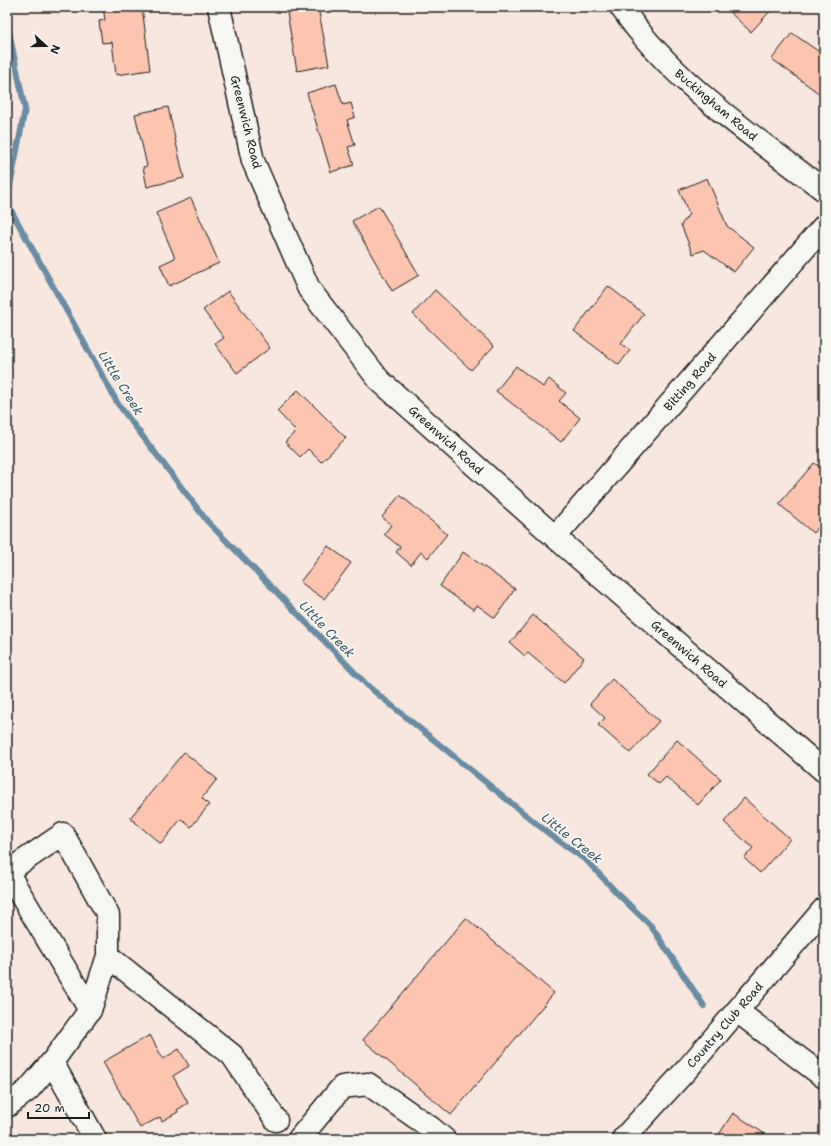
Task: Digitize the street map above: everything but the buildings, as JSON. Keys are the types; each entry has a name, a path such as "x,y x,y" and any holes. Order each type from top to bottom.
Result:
{"street":[{"name":"Greenwich Road","path":"219,7 253,162 309,289 379,380 555,537 824,771"},
{"name":"Buckingham Road","path":"621,7 633,25 671,67 712,104 824,190"},
{"name":"Bitting Road","path":"555,537 824,226"},
{"path":"9,1100 28,1090 52,1062 90,1010 108,956 108,916 63,834 7,872 90,1010"},
{"name":"Country Club Road","path":"622,1139 688,1068 824,909"},
{"path":"108,956 232,1055 276,1120"},
{"path":"737,1011 824,1077"},
{"path":"52,1062 95,1139"},
{"path":"299,1139 342,1087 368,1084 444,1139"}],"waterway":[{"name":"Little Creek","path":"7,22 25,109 7,202"},
{"name":"Little Creek","path":"7,203 118,404 207,521 369,687 548,833 587,861 651,926 704,1006"}]}
